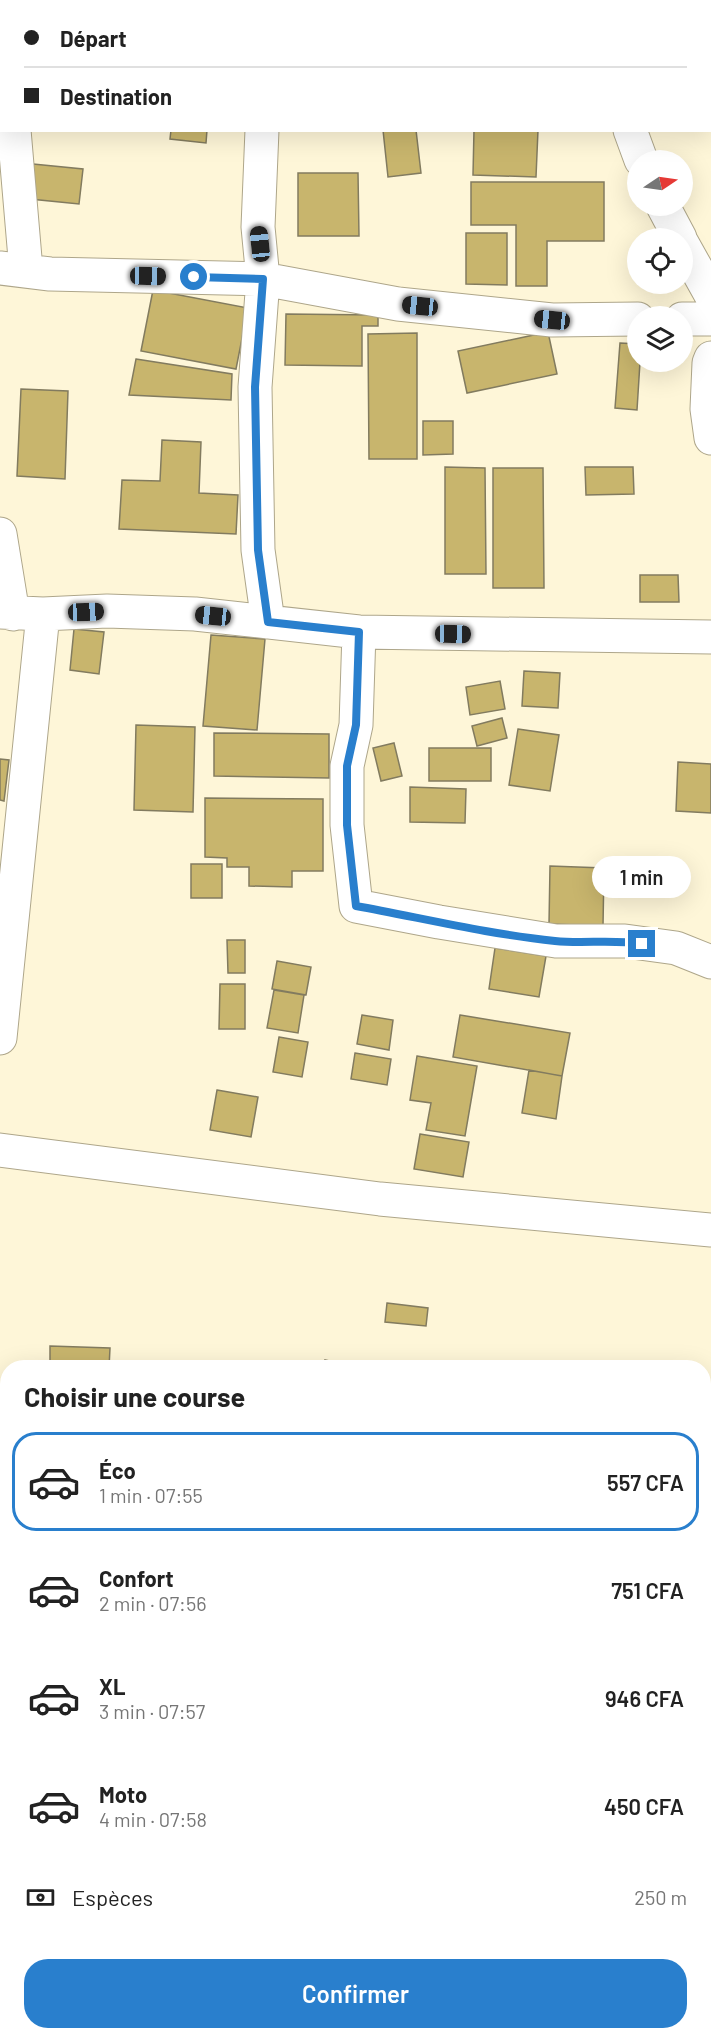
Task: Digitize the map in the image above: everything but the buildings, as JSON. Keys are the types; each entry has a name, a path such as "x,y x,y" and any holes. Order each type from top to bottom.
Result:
{"street":[{"path":"14,132 13,269 79,275 263,279 398,304 552,320 627,319"},
{"path":"262,132 258,227 263,279 255,387 258,550 268,622"},
{"path":"631,132 637,150"},
{"path":"693,263 711,295"},
{"path":"693,319 711,319"},
{"path":"710,363 707,408 711,438"},
{"path":"0,534 19,613 0,1038"},
{"path":"19,613 107,611 184,614 359,632 711,637"},
{"path":"359,632 356,725 347,766 347,825 356,906 556,941 625,941 676,948 711,962"},
{"path":"0,1150 380,1199 711,1230"}],"route":[{"path":"194,277 263,279 255,387 258,550 268,622 359,632 356,725 347,766 347,825 356,906 556,941 625,941 642,944"}]}
